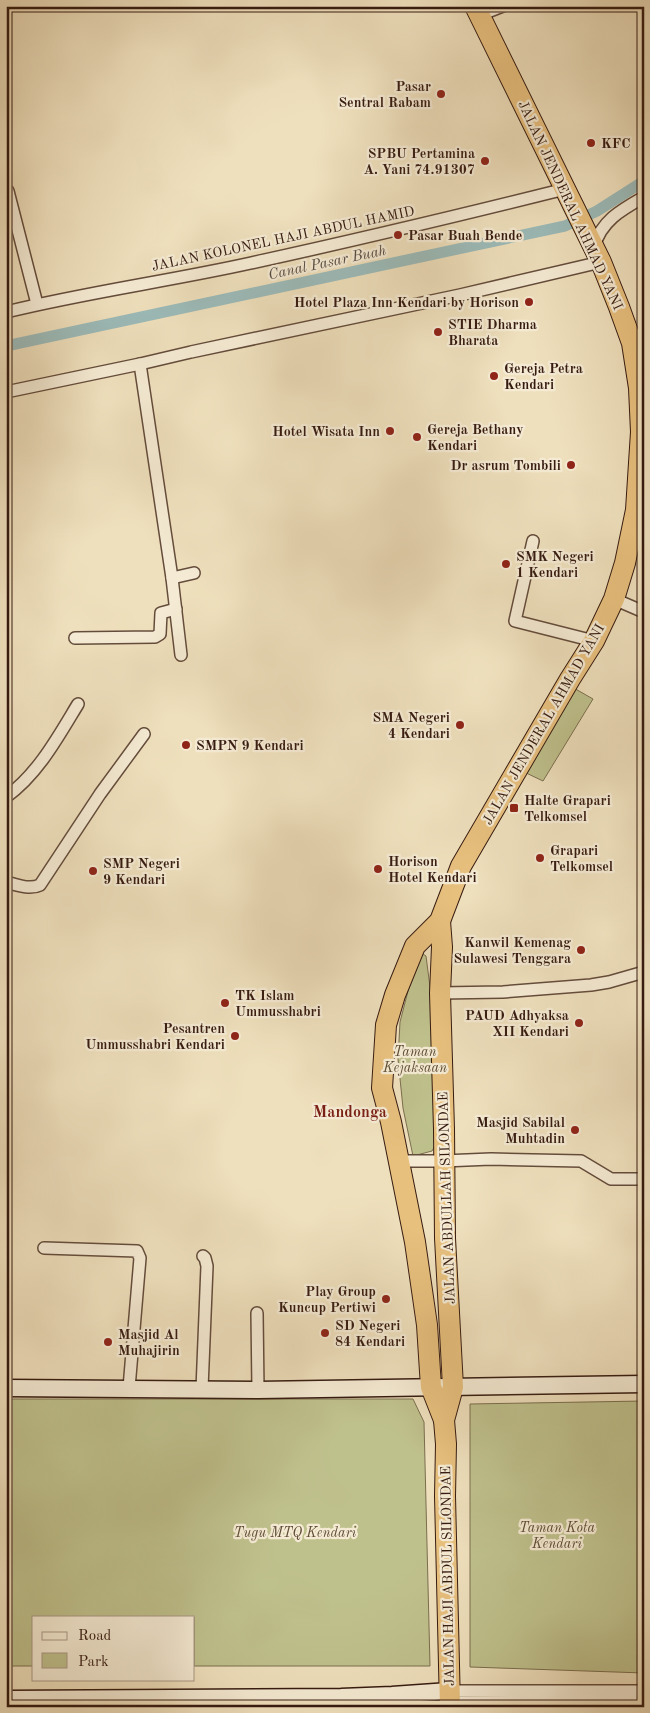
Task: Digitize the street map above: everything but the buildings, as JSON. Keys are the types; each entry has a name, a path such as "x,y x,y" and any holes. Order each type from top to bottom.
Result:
{"highway":[{"name":"JALAN JENDERAL AHMAD YANI","path":"444,1420 432,1387 427,1325 418,1266 399,1161 382,1088 386,1026 394,995 415,946 440,921 461,866 594,641 614,598 639,523 637,498 642,432 641,387 632,343 594,248 478,11"},
{"name":"JALAN ABDULLAH SILONDAE","path":"440,921 445,1238 453,1387 444,1420 446,1444"},
{"path":"415,946 442,954"},
{"name":"JALAN HAJI ABDUL SILONDAE","path":"446,1444 445,1496 450,1700"}],"street":[{"path":"478,11 503,6"},
{"path":"8,191 37,304"},
{"name":"JALAN KOLONEL HAJI ABDUL HAMID","path":"6,312 37,304 250,264 417,226 568,196"},
{"path":"6,392 460,295 594,248 600,230 621,211 644,196"},
{"path":"140,364 172,578 181,655"},
{"path":"533,541 515,621 594,641"},
{"path":"172,578 194,573"},
{"path":"614,598 644,612"},
{"path":"75,638 155,637 160,634 161,613 176,609"},
{"path":"6,797 19,788 30,775 58,737 78,704"},
{"path":"6,882 35,888 40,885 100,794 144,734"},
{"path":"440,994 502,992 591,985 644,972"},
{"path":"399,1161 491,1159 581,1161 611,1179 644,1179"},
{"path":"44,1248 137,1251 140,1258 129,1388"},
{"path":"202,1389 207,1266 203,1256"},
{"path":"257,1312 258,1390"},
{"path":"6,1388 258,1390 644,1384"},
{"path":"450,1700 644,1691"},
{"path":"6,1699 392,1695 450,1700 644,1700"}],"green space":[{"path":"572,687 593,699 543,781 522,771"},
{"name":"Taman Kejaksaan","path":"423,954 426,956 430,987 436,1144 432,1151 413,1156 403,1108 398,1059 400,1022 408,991 420,956"},
{"name":"Tugu MTQ Kendari","path":"6,1399 413,1399 424,1422 430,1666 195,1666 195,1616 32,1616 32,1666 6,1666"},
{"name":"Taman Kota Kendari","path":"644,1401 644,1673 470,1667 470,1404"}],"waterway":[{"name":"Canal Pasar Buah","path":"6,346 565,226 597,211 644,181"}],"place":[{"name":"Pasar Sentral Rabam","path":"441,94"},
{"name":"KFC","path":"591,143"},
{"name":"SPBU Pertamina A. Yani 74.91307","path":"485,161"},
{"name":"Pasar Buah Bende","path":"398,235"},
{"name":"Hotel Plaza Inn Kendari by Horison","path":"529,302"},
{"name":"STIE Dharma Bharata","path":"438,332"},
{"name":"Gereja Petra Kendari","path":"494,376"},
{"name":"Hotel Wisata Inn","path":"390,431"},
{"name":"Gereja Bethany Kendari","path":"417,437"},
{"name":"Dr asrum Tombili","path":"571,465"},
{"name":"SMK Negeri 1 Kendari","path":"506,564"},
{"name":"SMA Negeri 4 Kendari","path":"460,725"},
{"name":"SMPN 9 Kendari","path":"186,745"},
{"name":"Halte Grapari Telkomsel","path":"514,808"},
{"name":"Grapari Telkomsel","path":"540,858"},
{"name":"Horison Hotel Kendari","path":"378,869"},
{"name":"SMP Negeri 9 Kendari","path":"93,871"},
{"name":"Kanwil Kemenag Sulawesi Tenggara","path":"581,950"},
{"name":"TK Islam Ummusshabri","path":"225,1003"},
{"name":"PAUD Adhyaksa XII Kendari","path":"579,1023"},
{"name":"Pesantren Ummusshabri Kendari","path":"235,1036"},
{"name":"Masjid Sabilal Muhtadin","path":"575,1130"},
{"name":"Play Group Kuncup Pertiwi","path":"386,1299"},
{"name":"SD Negeri 84 Kendari","path":"325,1333"},
{"name":"Masjid Al Muhajirin","path":"108,1342"}],"district":[{"name":"Mandonga","path":"350,1111"}]}
